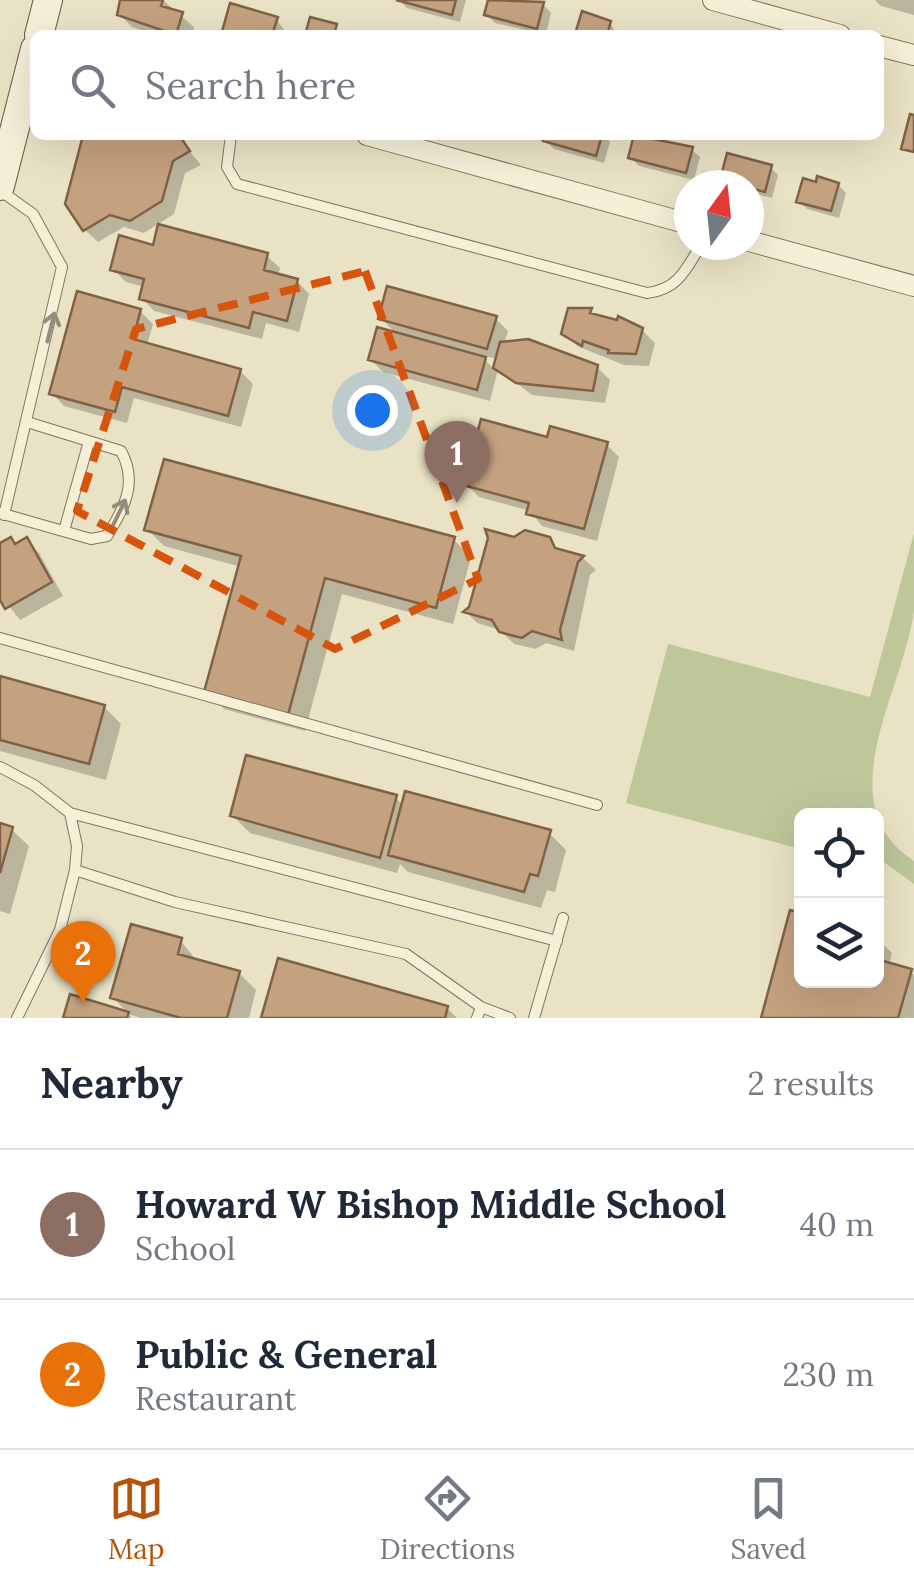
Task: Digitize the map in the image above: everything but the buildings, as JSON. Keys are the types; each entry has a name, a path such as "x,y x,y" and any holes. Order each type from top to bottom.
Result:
{"street":[{"path":"40,30 48,0"},
{"path":"712,0 822,30"},
{"path":"884,47 914,55"},
{"path":"0,188 30,70"},
{"path":"385,140 674,220"},
{"path":"764,245 914,286"}],"lane":[{"path":"230,140 227,167 237,184 647,293 665,292 678,281 691,260"},
{"path":"0,188 33,214 62,266 2,514 91,539 108,536 130,487 130,466 121,450 27,422"},
{"path":"64,531 89,440"},
{"path":"0,638 597,806"},
{"path":"0,768 34,785 70,813 556,941"},
{"path":"16,1018 60,930 75,870 77,846 70,813"},
{"path":"75,870 175,902 406,954 479,1012 510,1018"},
{"path":"534,1018 563,918"}],"highlighted area":[{"path":"365,271 478,579 335,649 77,511 136,329"}],"green space":[{"path":"914,533 914,610 877,743 875,808 794,808 794,847 626,803 668,644 870,697"},
{"path":"884,828 888,837 914,861 914,884 884,862"}],"place":[{"name":"Howard W Bishop Middle School","path":"457,503"},
{"name":"Public & General","path":"83,1003"}]}
